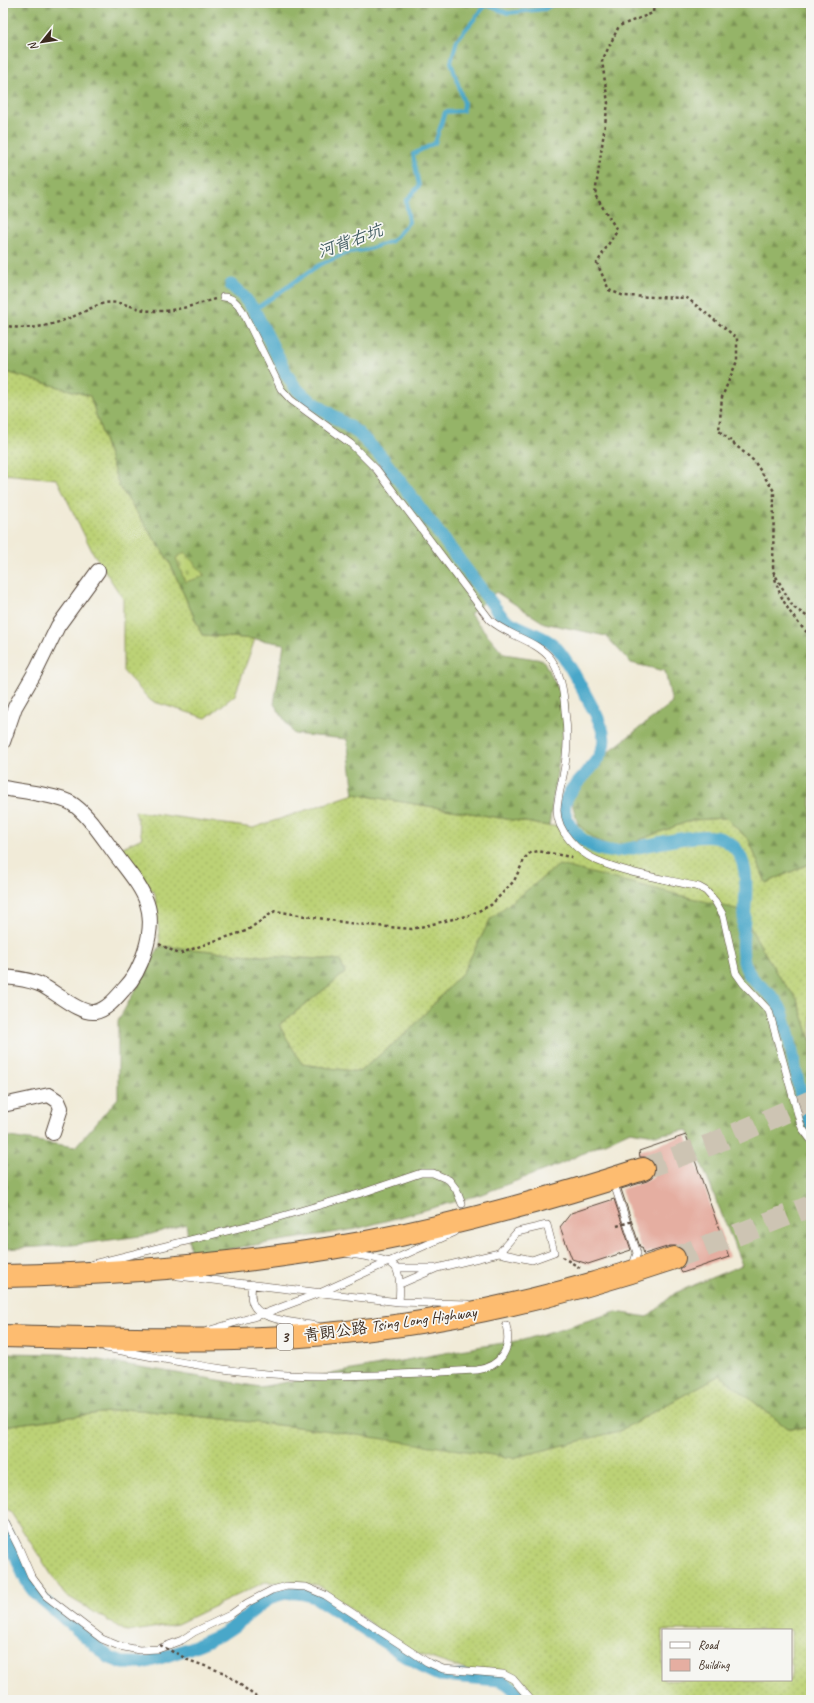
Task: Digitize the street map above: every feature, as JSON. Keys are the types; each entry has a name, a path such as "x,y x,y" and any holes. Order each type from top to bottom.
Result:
{"highway":[{"path":"3,1276 44,1276 208,1265 324,1249 400,1234 462,1212 502,1210 643,1169"},
{"name":"青朗公路 Tsing Long Highway","path":"3,1336 178,1339 258,1338 350,1332 446,1318 519,1304 630,1273 674,1258"}],"street":[{"path":"3,742 15,707 37,669 58,626 98,571"},
{"path":"3,788 60,799 70,803 82,813 104,838 144,894 150,911 151,927 148,942 140,963 128,985 106,1007 95,1012 79,1008 40,984 19,978 3,977"},
{"path":"3,1105 48,1095 58,1101 61,1108 53,1134"}],"lane":[{"path":"223,297 234,301 242,310 281,389 290,400 351,444 377,470 490,620 500,628 543,650 551,660 557,670 564,698 567,726 566,756 557,811 561,827 578,848 596,860 622,869 699,887 706,891 715,901 723,915 736,973 743,983 769,1011 800,1122 802,1128 811,1140"},
{"path":"44,1276 262,1222 365,1192 421,1173 433,1172 449,1180 456,1189 462,1212"},
{"path":"607,1180 615,1187 637,1253 630,1273"},
{"path":"178,1339 264,1314 322,1292 502,1210"},
{"path":"400,1284 437,1268 500,1253 532,1260 554,1252 547,1225 517,1232 500,1253"},
{"path":"324,1249 390,1262 396,1268 400,1284 399,1302"},
{"path":"396,1268 437,1268"},
{"path":"130,1271 399,1302 475,1305 519,1304"},
{"path":"252,1284 252,1300 254,1306 264,1314 277,1319 350,1332"},
{"path":"48,1337 227,1369 271,1374 338,1375 477,1370 494,1364 504,1354 508,1340 506,1325"},
{"path":"3,1520 7,1524 19,1548 31,1576 42,1592 102,1639 119,1646 139,1650 158,1649 182,1640 194,1632 230,1615 247,1602 272,1590 287,1586 306,1587 325,1595 427,1662 443,1669 503,1674 513,1679 531,1700"}],"path":[{"path":"654,3 653,13 619,26 602,61 608,103 595,195 617,230 597,263 610,290 624,296 687,298 737,338 737,361 722,397 719,431 754,461 774,491 773,571 776,588 799,626 811,636"},
{"path":"3,325 24,328 46,326 98,305 110,302 121,303 146,310 159,311 180,309 223,297"},
{"path":"773,571 793,607 811,619"},
{"path":"148,942 155,941 179,954 246,931 275,911 355,924 412,929 470,915 491,905 514,881 525,858 530,853 538,850 571,857 578,848"},
{"path":"617,1226 633,1221"},
{"path":"554,1252 584,1270"},
{"path":"160,1645 188,1660 225,1673 260,1700"}],"green space":[{"path":"3,3 811,3 811,863 766,883 749,840 726,818 692,820 615,849 594,838 578,824 571,800 607,753 672,703 665,671 631,663 606,636 544,623 496,592 470,614 504,654 543,660 567,705 549,826 354,794 347,739 294,734 274,704 284,644 255,639 202,635 169,561 119,486 90,396 3,371"},
{"path":"3,371 90,396 119,486 169,561 202,635 255,639 235,695 206,718 151,701 123,671 123,599 92,551 57,479 3,474"},
{"path":"185,552 205,576 185,582 176,558"},
{"path":"354,794 549,826 578,824 594,838 615,849 692,820 726,818 749,840 766,883 811,863 811,1042 797,999 777,974 740,910 491,918 463,972 409,1031 359,1072 301,1064 279,1025 345,973 340,960 261,956 160,946 155,893 112,852 142,838 135,811 253,828"},
{"path":"559,865 740,910 777,974 797,999 811,1042 811,1428 787,1428 720,1375 619,1431 513,1458 316,1429 130,1409 3,1426 3,1353 63,1354 260,1387 477,1347 523,1340 616,1312 647,1317 675,1293 742,1265 688,1130 655,1135 630,1131 558,1165 479,1195 356,1229 191,1255 186,1224 148,1235 72,1245 3,1249 3,1136 75,1147 118,1098 118,1021 160,946 261,956 340,960 345,973 279,1025 302,1064 359,1072 409,1031 463,972 491,918"},
{"path":"720,1375 787,1428 811,1428 811,1700 538,1700 508,1684 407,1650 318,1585 265,1582 177,1624 127,1632 64,1594 10,1511 3,1508 3,1426 130,1409 316,1429 619,1431"}],"building":[{"path":"686,1135 729,1257 682,1273 680,1269 684,1266 686,1255 683,1249 677,1246 670,1246 644,1254 642,1247 640,1247 621,1189 647,1181 652,1178 655,1172 655,1166 652,1160 646,1157 640,1157 639,1151"},
{"path":"614,1199 631,1250 588,1264 572,1259 560,1227 571,1213"}],"waterway":[{"name":"河背右坑","path":"254,310 319,265 350,252 365,250 392,241 409,222 406,201 419,186 413,154 435,143 445,112 463,111 464,103 451,62 457,40 486,5 508,13 545,9 554,3"},
{"name":"河背右坑","path":"634,3 654,8"},
{"path":"231,285 243,296 254,310 287,375 295,387 305,397 358,433 380,455 502,617 514,625 545,639 551,643 563,656 596,714 604,736 602,750 597,760 567,797 564,807 566,818 574,831 585,842 594,847 609,851 635,848 684,838 699,837 722,839 734,848 742,860 745,875 746,892 742,942 745,966 753,979 774,999 779,1006 788,1032 804,1109 811,1124"},
{"path":"3,1528 12,1545 22,1571 30,1587 36,1594 110,1658 123,1663 143,1663 201,1644 231,1628 262,1603 272,1597 284,1593 298,1593 315,1597 426,1669 439,1675 500,1680 507,1683 522,1700"}],"tunnel":[{"path":"643,1169 712,1144 811,1101"},
{"path":"674,1258 811,1206"}]}
